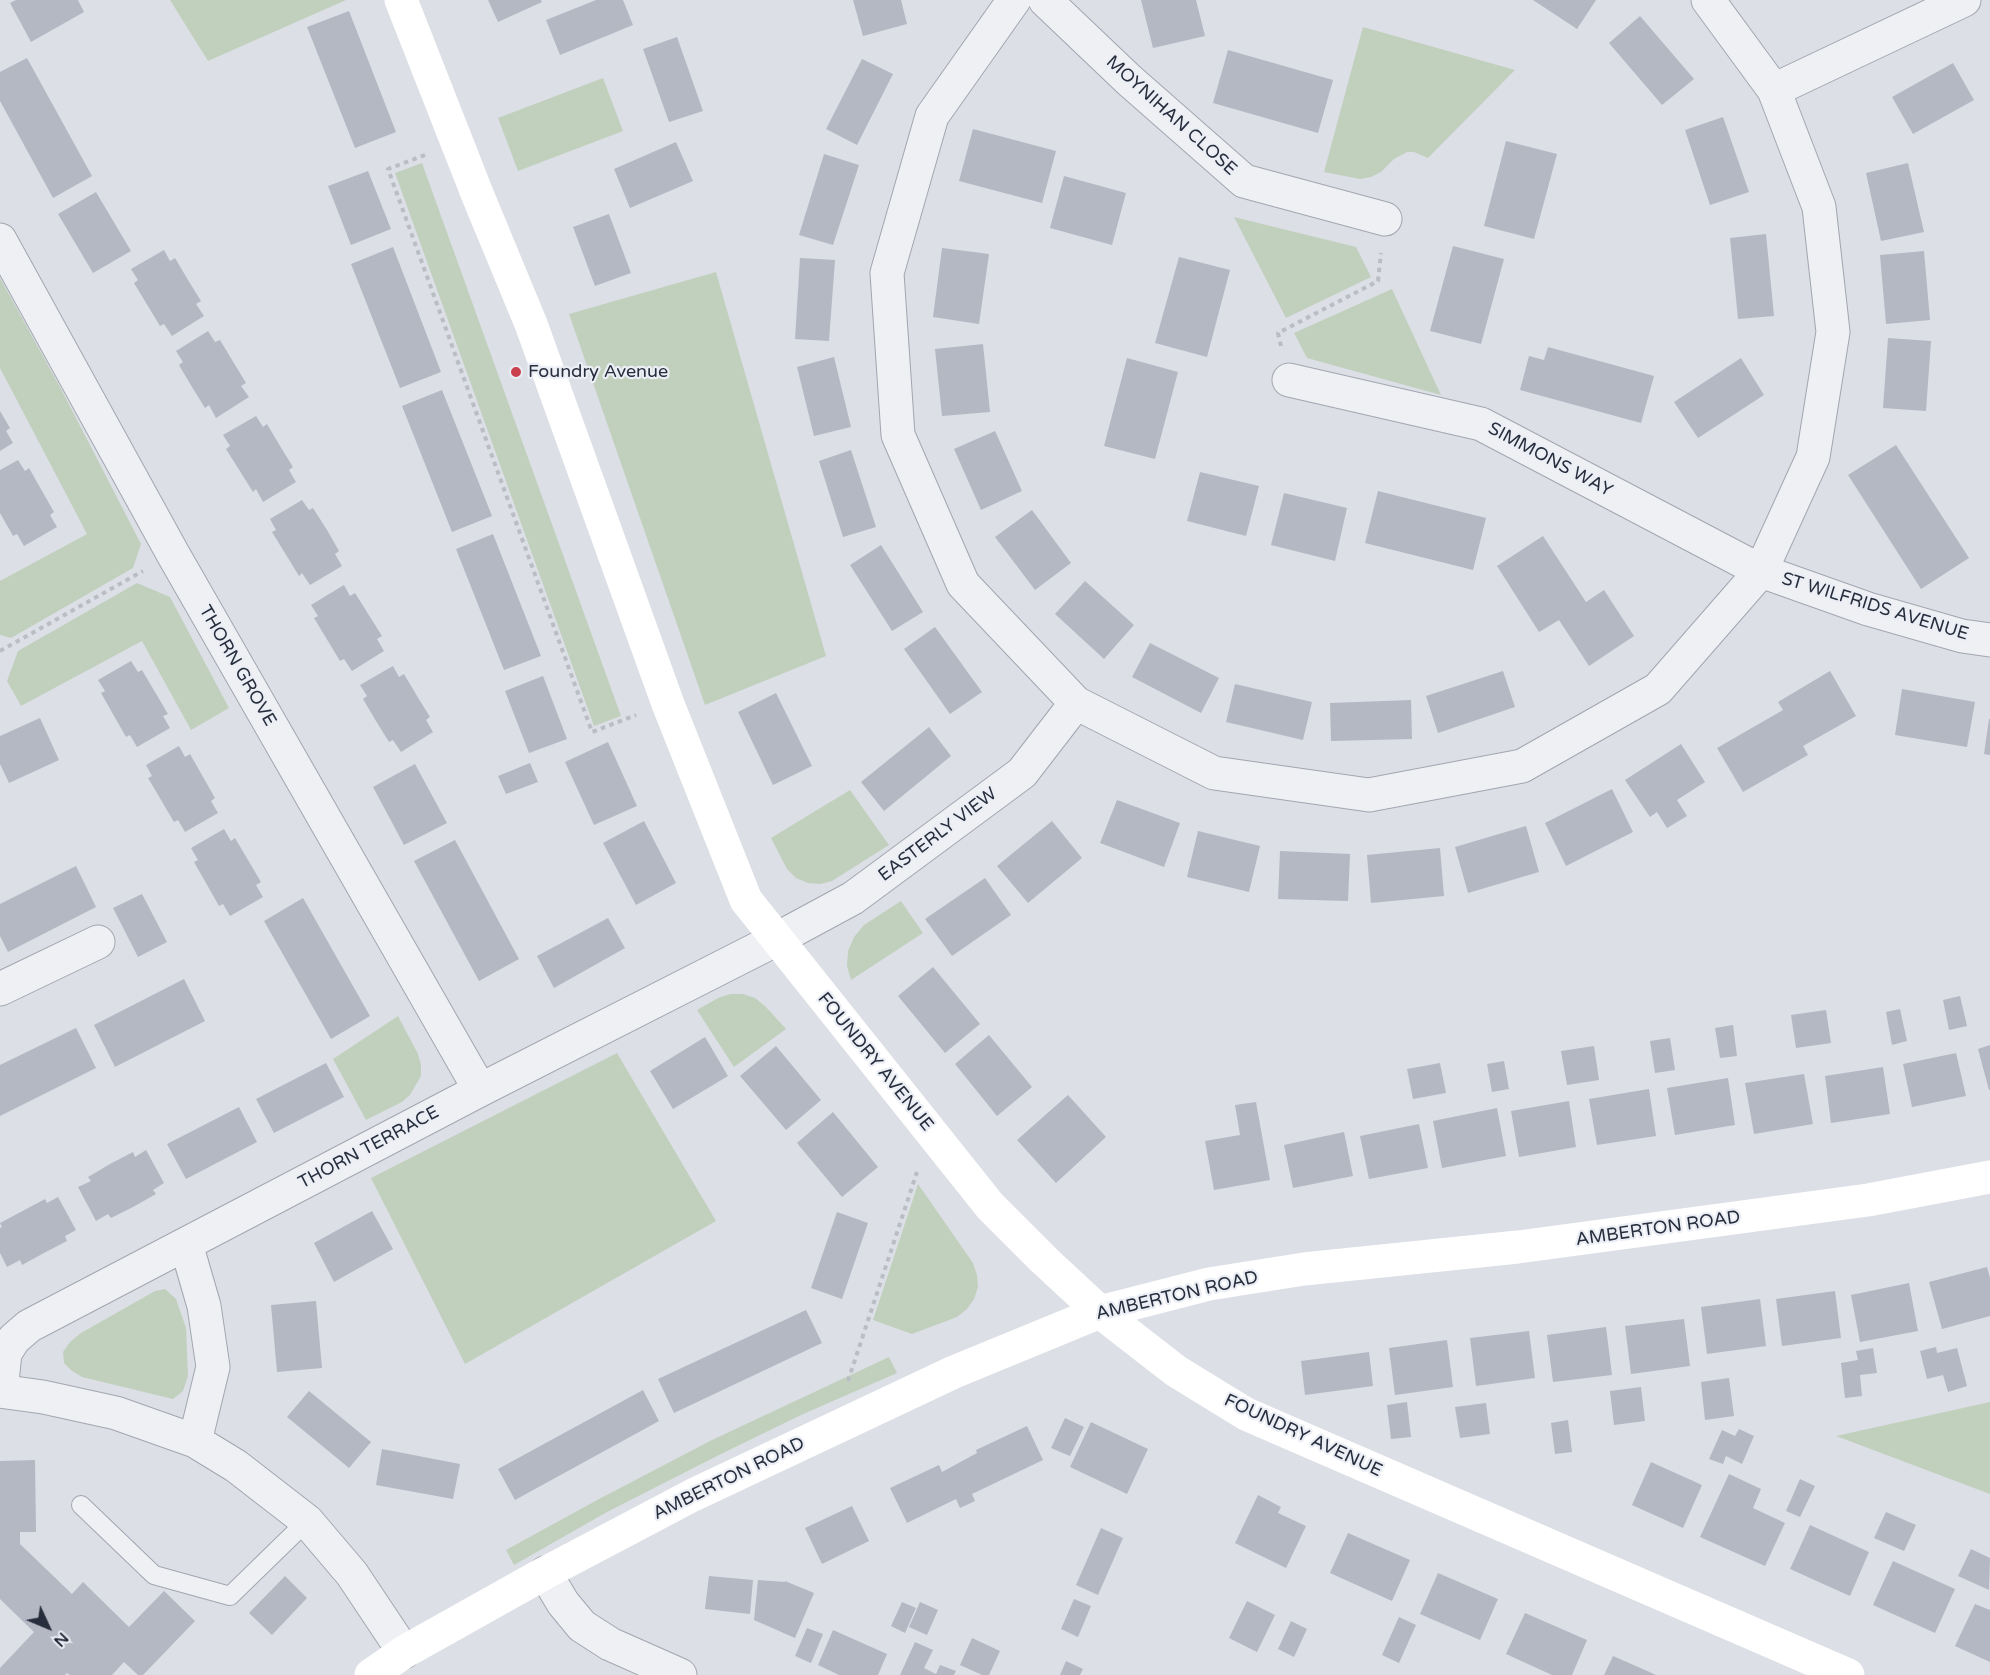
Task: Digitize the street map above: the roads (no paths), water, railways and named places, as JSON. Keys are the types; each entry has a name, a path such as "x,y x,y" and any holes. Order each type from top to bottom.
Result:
{"street":[{"name":"FOUNDRY AVENUE","path":"401,0 531,324 668,704 746,900 990,1206 1100,1312 1176,1371 1246,1414 1848,1675"},
{"path":"1014,0 932,116 887,273 898,435 963,584 1076,703 1214,773 1369,795 1522,766 1658,689 1761,572 1813,457 1833,332 1820,207 1773,90 1708,0"},
{"name":"MOYNIHAN CLOSE","path":"1045,0 1129,80 1244,181 1385,219"},
{"path":"1773,90 1965,0"},
{"name":"THORN GROVE","path":"0,240 173,554 480,1090"},
{"name":"SIMMONS WAY","path":"1289,380 1481,424 1761,572"},
{"name":"ST WILFRIDS AVENUE","path":"1761,572 1868,609 1962,636 1990,640"},
{"name":"EASTERLY VIEW","path":"777,939 853,898 1023,773 1076,703"},
{"name":"THORN TERRACE","path":"1,1391 5,1353 14,1339 29,1326 480,1090 777,939"},
{"path":"0,989 98,942"},
{"name":"AMBERTON ROAD","path":"371,1675 404,1652 544,1573 693,1495 954,1372 1100,1312 1209,1284 1304,1269 1518,1247 1868,1200 1990,1177"},
{"path":"186,1244 204,1306 213,1367 195,1441"},
{"path":"1,1391 43,1397 116,1413 195,1441 236,1466 307,1521 352,1574 404,1652"},
{"path":"544,1573 563,1603 582,1626 610,1644 680,1675"}],"lane":[{"path":"81,1505 154,1575 230,1596 307,1521"}],"place":[{"name":"Foundry Avenue","path":"516,372"}]}
